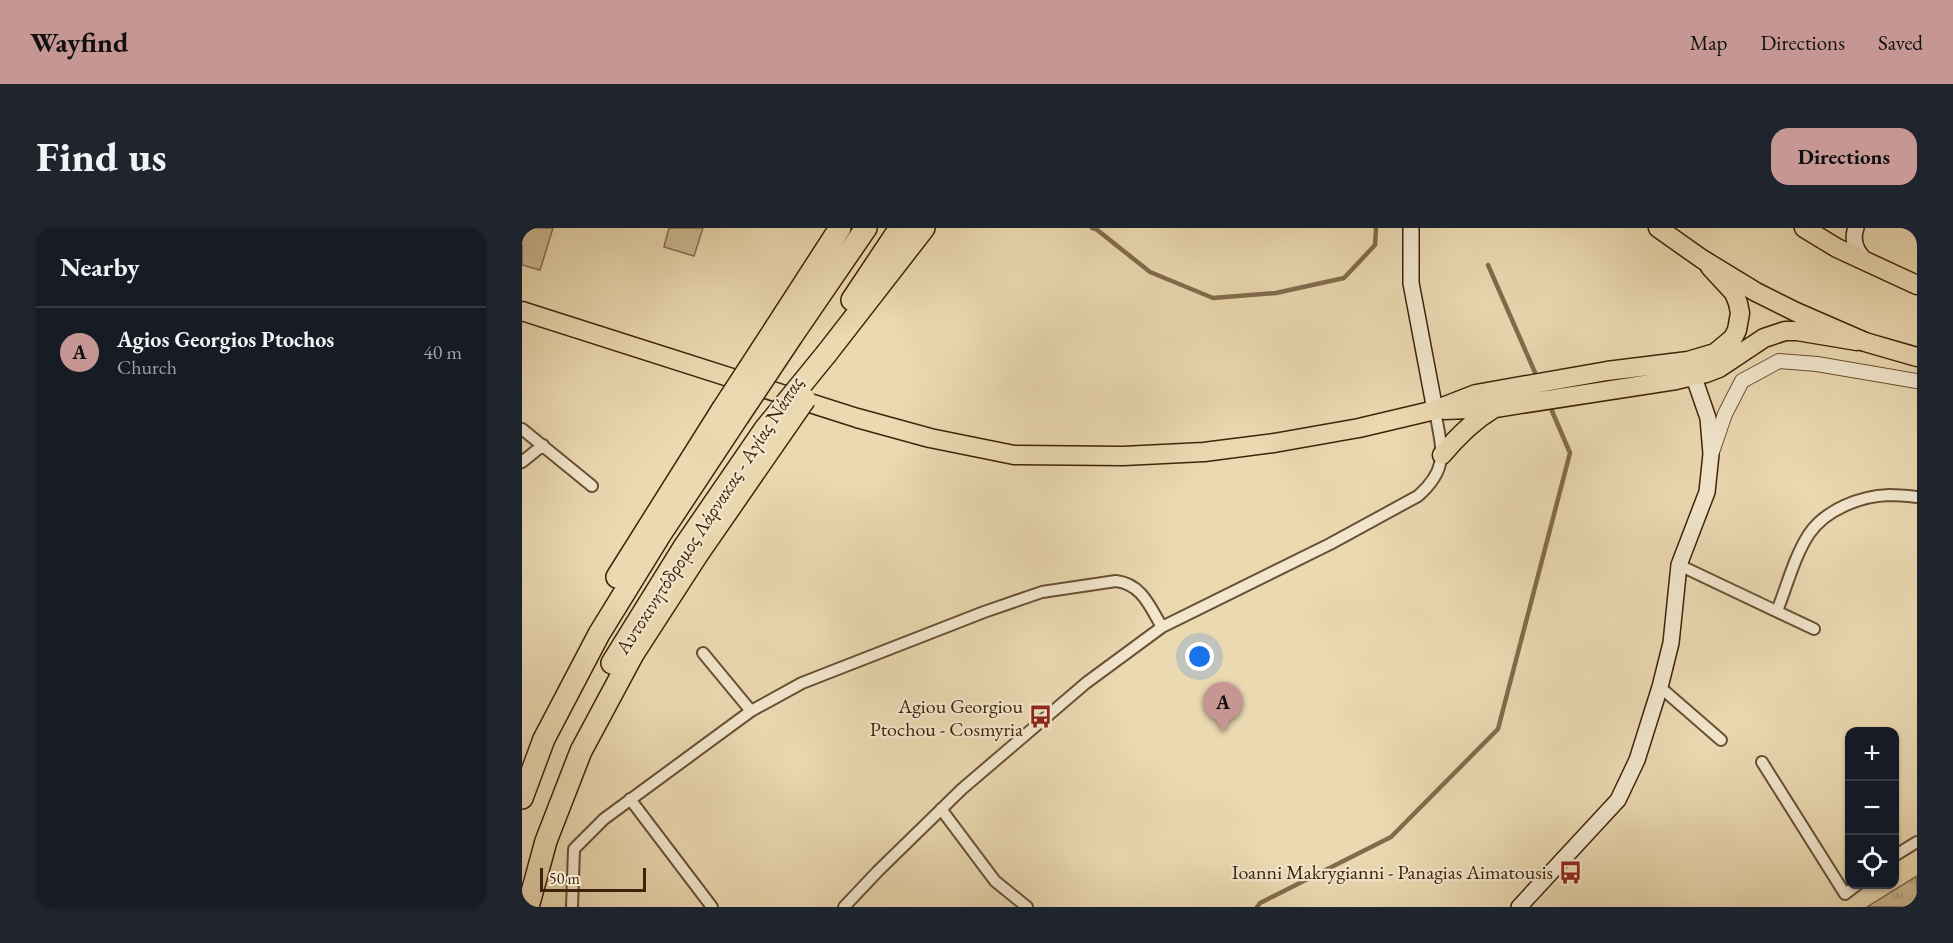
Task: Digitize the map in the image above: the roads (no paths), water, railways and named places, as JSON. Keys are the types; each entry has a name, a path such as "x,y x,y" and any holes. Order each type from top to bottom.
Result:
{"highway":[{"path":"784,332 840,228"},
{"name":"Αυτοκινητόδρομος Λάρνακας - Αγίας Νάπας","path":"522,798 544,739 599,634 730,414 784,332 866,228"},
{"path":"827,353 900,228"},
{"path":"528,907 546,842 581,752 633,654 773,432 827,353 924,228"},
{"path":"522,771 534,737 587,627 647,528 730,414"},
{"name":"Αυτοκινητόδρομος Λάρνακας - Αγίας Νάπας","path":"522,885 534,839 567,748 621,646 684,547 773,432"}],"main road":[{"path":"1411,228 1412,283 1435,410"},
{"path":"1658,228 1702,260 1786,308 1865,342 1917,357"},
{"path":"1804,228 1837,248 1917,285"},
{"path":"1856,228 1854,243 1862,257 1871,265"},
{"path":"1435,410 1495,408 1547,400 1691,368 1726,345 1733,338 1739,321 1738,303 1734,294 1702,260"},
{"path":"522,312 857,418 930,438 1014,455 1124,456 1204,452 1274,443 1359,428 1435,410 1476,394 1607,371 1719,368 1751,345 1773,333 1797,331 1816,336 1865,342"},
{"path":"1520,907 1618,800 1637,760 1671,643 1679,565 1707,492 1711,454 1708,418 1691,368"},
{"path":"1442,455 1466,429 1495,408"}],"street":[{"path":"1711,454 1725,414 1742,381 1779,361 1817,364 1917,381"},
{"path":"844,907 962,789 1086,682 1162,627 1330,544 1418,496 1439,472 1442,455 1435,410"},
{"path":"522,429 592,486"},
{"path":"522,462 543,445"},
{"path":"1777,612 1801,548 1810,533 1823,519 1836,510 1868,499 1888,495 1917,497"},
{"path":"1679,565 1814,629"},
{"path":"572,907 574,849 604,819 751,711 802,683 984,612 1042,592 1116,580 1126,582 1143,594 1162,627"},
{"path":"703,653 751,711"},
{"path":"1660,687 1721,740"},
{"path":"1762,762 1845,894 1852,889"},
{"path":"630,800 712,907"},
{"path":"941,809 995,881 1027,907"},
{"path":"1899,853 1917,842"}],"waterway":[{"path":"1092,228 1150,272 1213,298 1276,293 1344,278 1375,245 1376,228"},
{"path":"1488,265 1537,377"},
{"path":"1257,907 1260,903 1391,837 1498,729 1570,453 1549,404"}],"place":[{"name":"Agiou Georgiou Ptochou - Cosmyria","path":"1041,717"},
{"name":"Agios Georgios Ptochos","path":"1223,732"},
{"name":"Ioanni Makrygianni - Panagias Aimatousis","path":"1571,872"}]}
